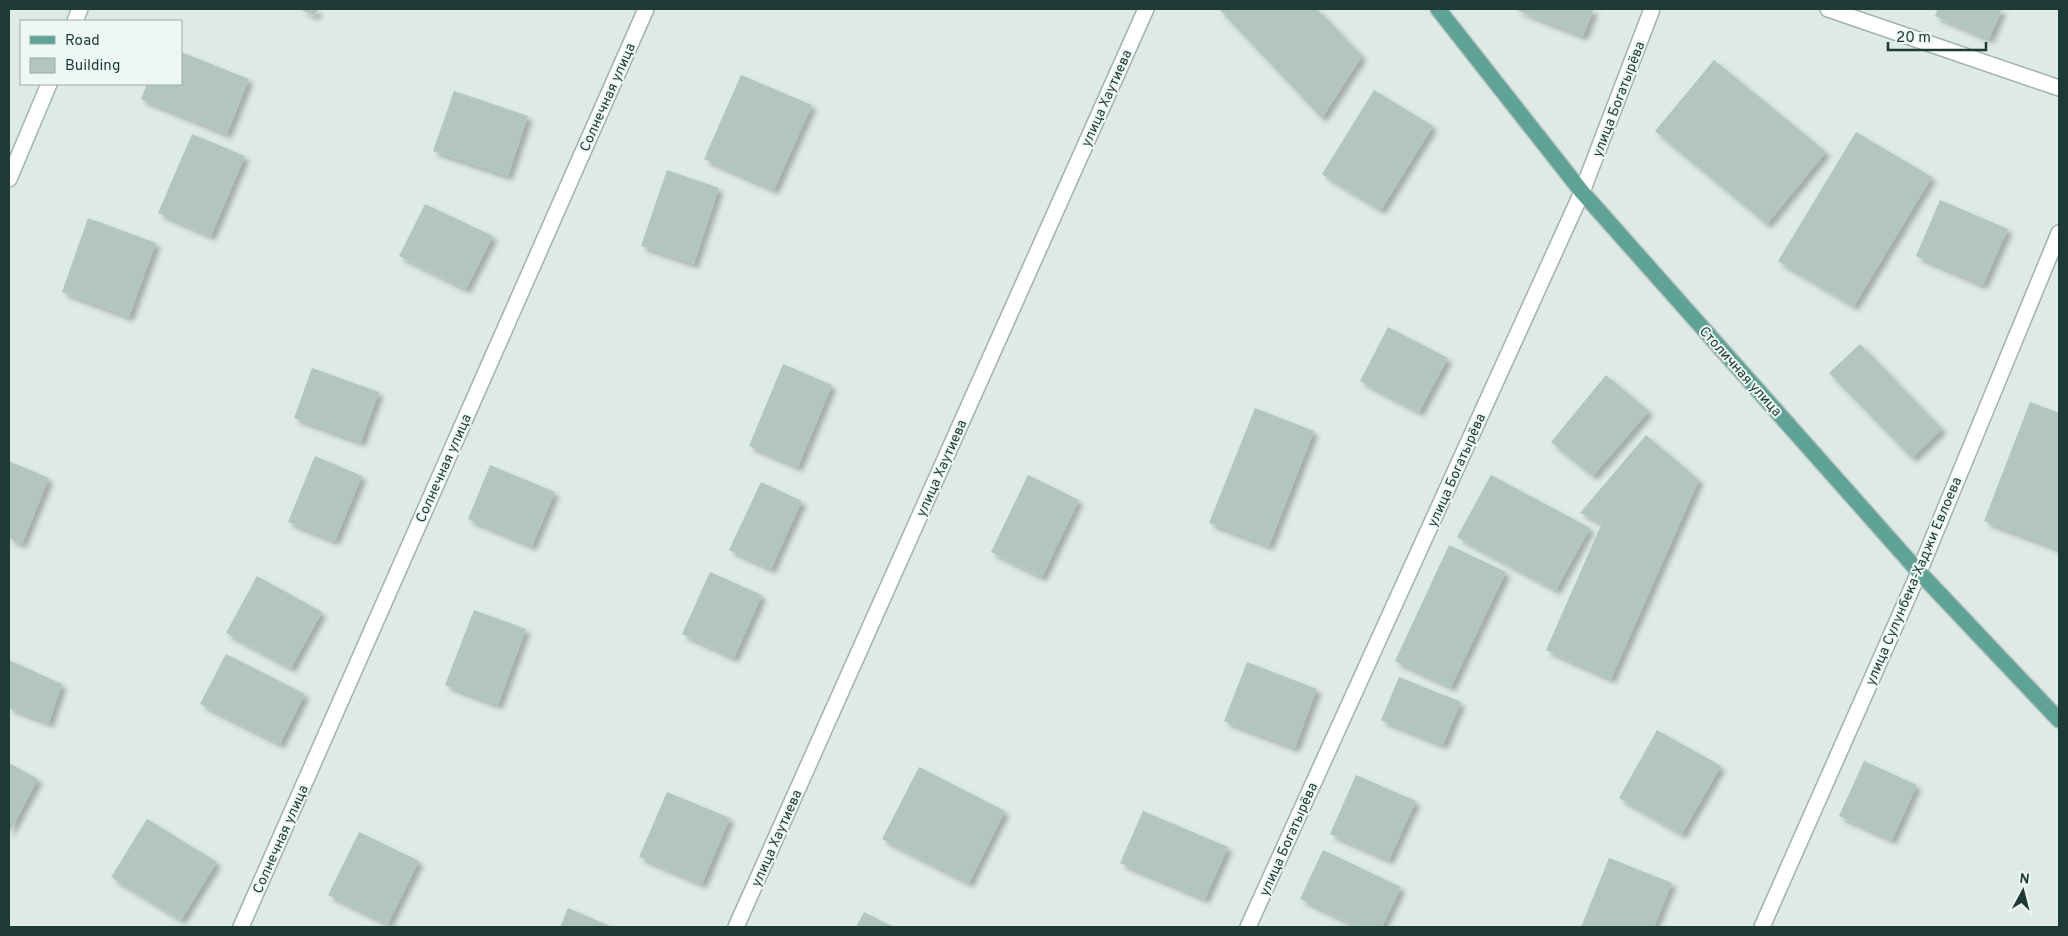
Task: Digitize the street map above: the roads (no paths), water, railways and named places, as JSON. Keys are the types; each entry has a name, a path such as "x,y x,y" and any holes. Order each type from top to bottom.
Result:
{"main road":[{"name":"Столичная улица","path":"1438,9 1582,192 1919,572 2059,720"}],"street":[{"name":"Солнечная улица","path":"241,927 646,9"},
{"name":"улица Хаутиева","path":"736,927 1146,9"},
{"name":"улица Богатырёва","path":"1248,927 1582,192 1652,9"},
{"path":"1828,9 2059,88"},
{"path":"9,179 49,85"},
{"name":"улица Сулунбека-Хаджи Евлоева","path":"1762,927 1919,572 2059,233"}]}
